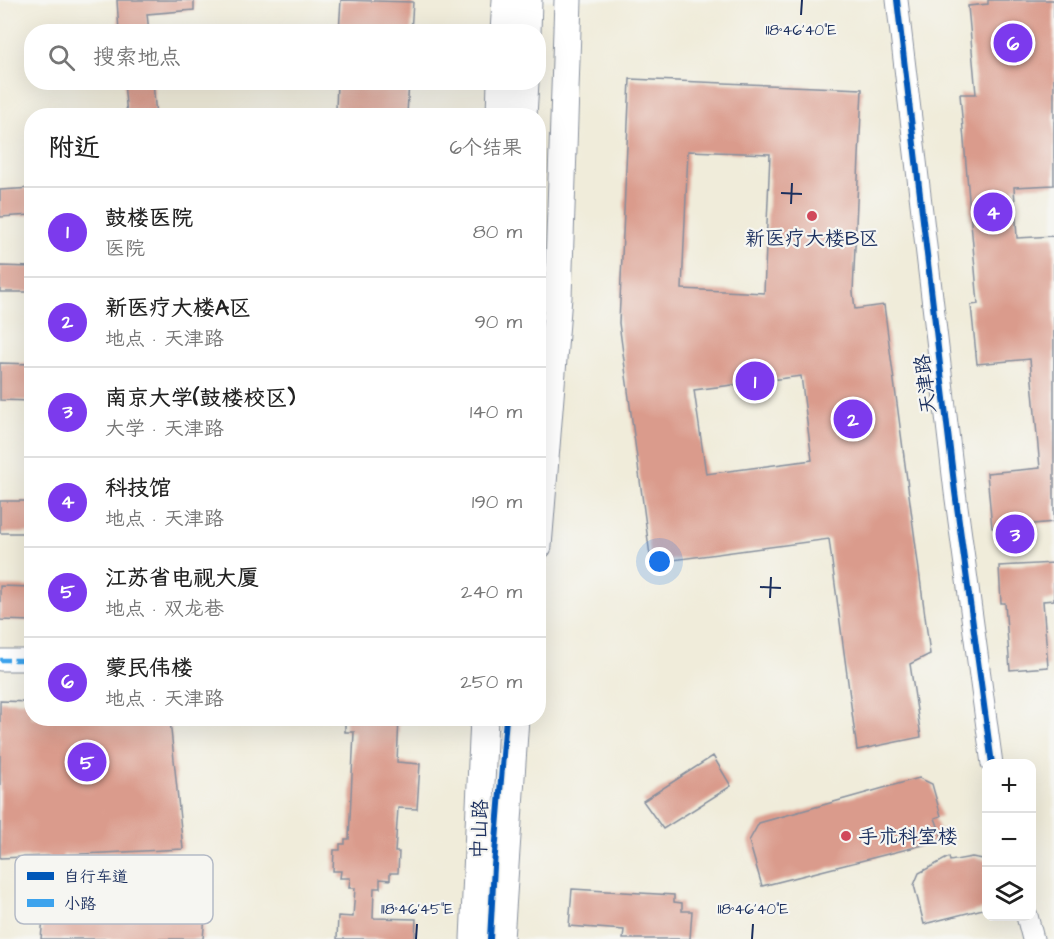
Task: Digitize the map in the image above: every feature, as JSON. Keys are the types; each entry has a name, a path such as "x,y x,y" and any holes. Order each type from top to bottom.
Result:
{"main road":[{"path":"506,0 516,24"},
{"path":"521,24 528,0"},
{"path":"546,204 554,0"},
{"path":"546,446 558,297 568,0"},
{"path":"500,108 501,90"},
{"path":"523,108 525,90"},
{"name":"中山路","path":"474,939 484,726"},
{"path":"500,939 514,726"}],"street":[{"name":"天津路","path":"897,0 955,492 991,759"},
{"path":"0,660 24,660"},
{"path":"1028,921 1032,939"}],"building":[{"path":"117,0 194,0 194,10 147,14 148,24 118,24"},
{"path":"341,0 413,2 412,24 340,24"},
{"path":"988,0 1054,0 1054,185 1014,187 1017,238 1054,236 1054,522 992,528 987,473 1040,468 1030,359 977,364 971,305 978,304 960,94 976,94 968,6 988,4"},
{"path":"630,79 862,89 853,292 855,309 884,305 930,654 910,664 921,737 857,750 829,539 651,563 619,323","holes":["688,151 770,154 764,293 682,289","801,376 812,460 706,474 694,390"]},
{"path":"125,90 154,90 155,108 126,108"},
{"path":"337,90 408,90 407,108 336,108"},
{"path":"24,188 24,216 0,217 0,190"},
{"path":"0,266 24,267 24,292 0,292"},
{"path":"0,363 24,364 24,401 0,400"},
{"path":"0,501 24,501 24,533 0,533"},
{"path":"1054,563 1054,600 1043,601 1048,667 1010,670 1005,603 1001,603 999,566"},
{"path":"0,586 24,587 24,621 0,620"},
{"path":"0,701 24,702 24,726 171,726 183,849 15,855 15,857 0,858"},
{"path":"345,726 399,726 397,762 420,764 417,809 398,808 395,852 399,852 398,873 390,873 390,880 380,879 380,888 374,888 373,918 416,919 415,939 337,939 338,916 353,917 355,888 349,888 350,878 340,878 341,871 333,871 334,850 340,850 340,844 345,844 345,839 349,839 354,732 345,732"},
{"path":"713,756 731,786 663,829 643,801"},
{"name":"手术科室楼","path":"919,778 932,784 941,816 935,818 943,840 762,886 749,841 759,823"},
{"path":"949,857 950,861 972,857 982,859 982,909 924,924 914,885 919,873"},
{"path":"572,889 674,895 674,902 682,903 682,911 692,911 690,939 623,939 624,930 569,926"},
{"path":"42,924 204,924 203,939 41,939"}],"marked path":[{"path":"0,660 24,660"}],"cycle path":[{"path":"897,0 955,492 991,759"},
{"path":"490,939 505,726"}],"place":[{"name":"蒙民伟楼","path":"1013,43"},
{"name":"科技馆","path":"993,212"},
{"name":"新医疗大楼B区","path":"812,216"},
{"name":"鼓楼医院","path":"755,381"},
{"name":"新医疗大楼A区","path":"853,419"},
{"name":"南京大学(鼓楼校区)","path":"1015,534"},
{"name":"江苏省电视大厦","path":"87,762"},
{"name":"手术科室楼","path":"846,836"}]}
